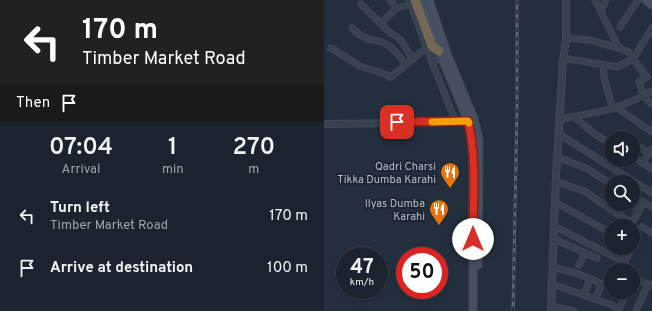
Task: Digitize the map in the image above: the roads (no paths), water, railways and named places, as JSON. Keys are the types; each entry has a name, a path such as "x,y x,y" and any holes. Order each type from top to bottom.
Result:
{"highway":[{"path":"411,1 438,49"}],"main road":[{"path":"421,0 438,49 471,120 480,145 477,311"},
{"path":"429,0 438,49"},
{"path":"646,0 652,5"},
{"path":"471,120 473,153 473,311"}],"street":[{"path":"390,0 397,8"},
{"path":"566,0 566,38 563,58 555,181 551,308 574,311"},
{"path":"595,0 619,48"},
{"path":"601,12 606,0"},
{"path":"620,27 638,0"},
{"path":"381,23 397,8 411,1"},
{"path":"361,4 387,30 401,40 412,58"},
{"path":"352,28 368,40 382,42 392,48 406,64"},
{"path":"563,58 617,67 633,59 652,28"},
{"path":"566,38 589,40 629,52 647,77 639,82 645,96 652,104"},
{"path":"331,48 360,66 391,77 412,58 438,49"},
{"path":"438,49 432,62 456,122"},
{"path":"432,62 438,49"},
{"path":"604,65 604,78 614,108 652,132"},
{"path":"560,119 603,112 637,100 652,91"},
{"path":"574,117 604,140"},
{"path":"324,124 456,122 471,120"},
{"path":"559,134 652,193"},
{"path":"640,146 650,151 642,163 652,169"},
{"path":"557,157 586,168 604,180"},
{"path":"555,181 584,191 622,219"},
{"path":"640,200 652,207"},
{"path":"555,202 604,228"},
{"path":"640,209 644,202"},
{"path":"634,219 639,211"},
{"path":"554,226 624,262 628,255"},
{"path":"642,227 652,233"},
{"path":"554,239 597,258"},
{"path":"579,265 585,253"},
{"path":"553,267 579,274 602,284 595,299"},
{"path":"584,295 590,279"},
{"path":"636,311 650,285 640,281"},
{"path":"552,284 612,305 618,310 624,299"}],"railway":[{"path":"513,311 517,108 517,0"}],"place":[{"name":"Qadri Charsi Tikka Dumba Karahi","path":"450,189"},
{"name":"Ilyas Dumba Karahi","path":"439,226"}]}
